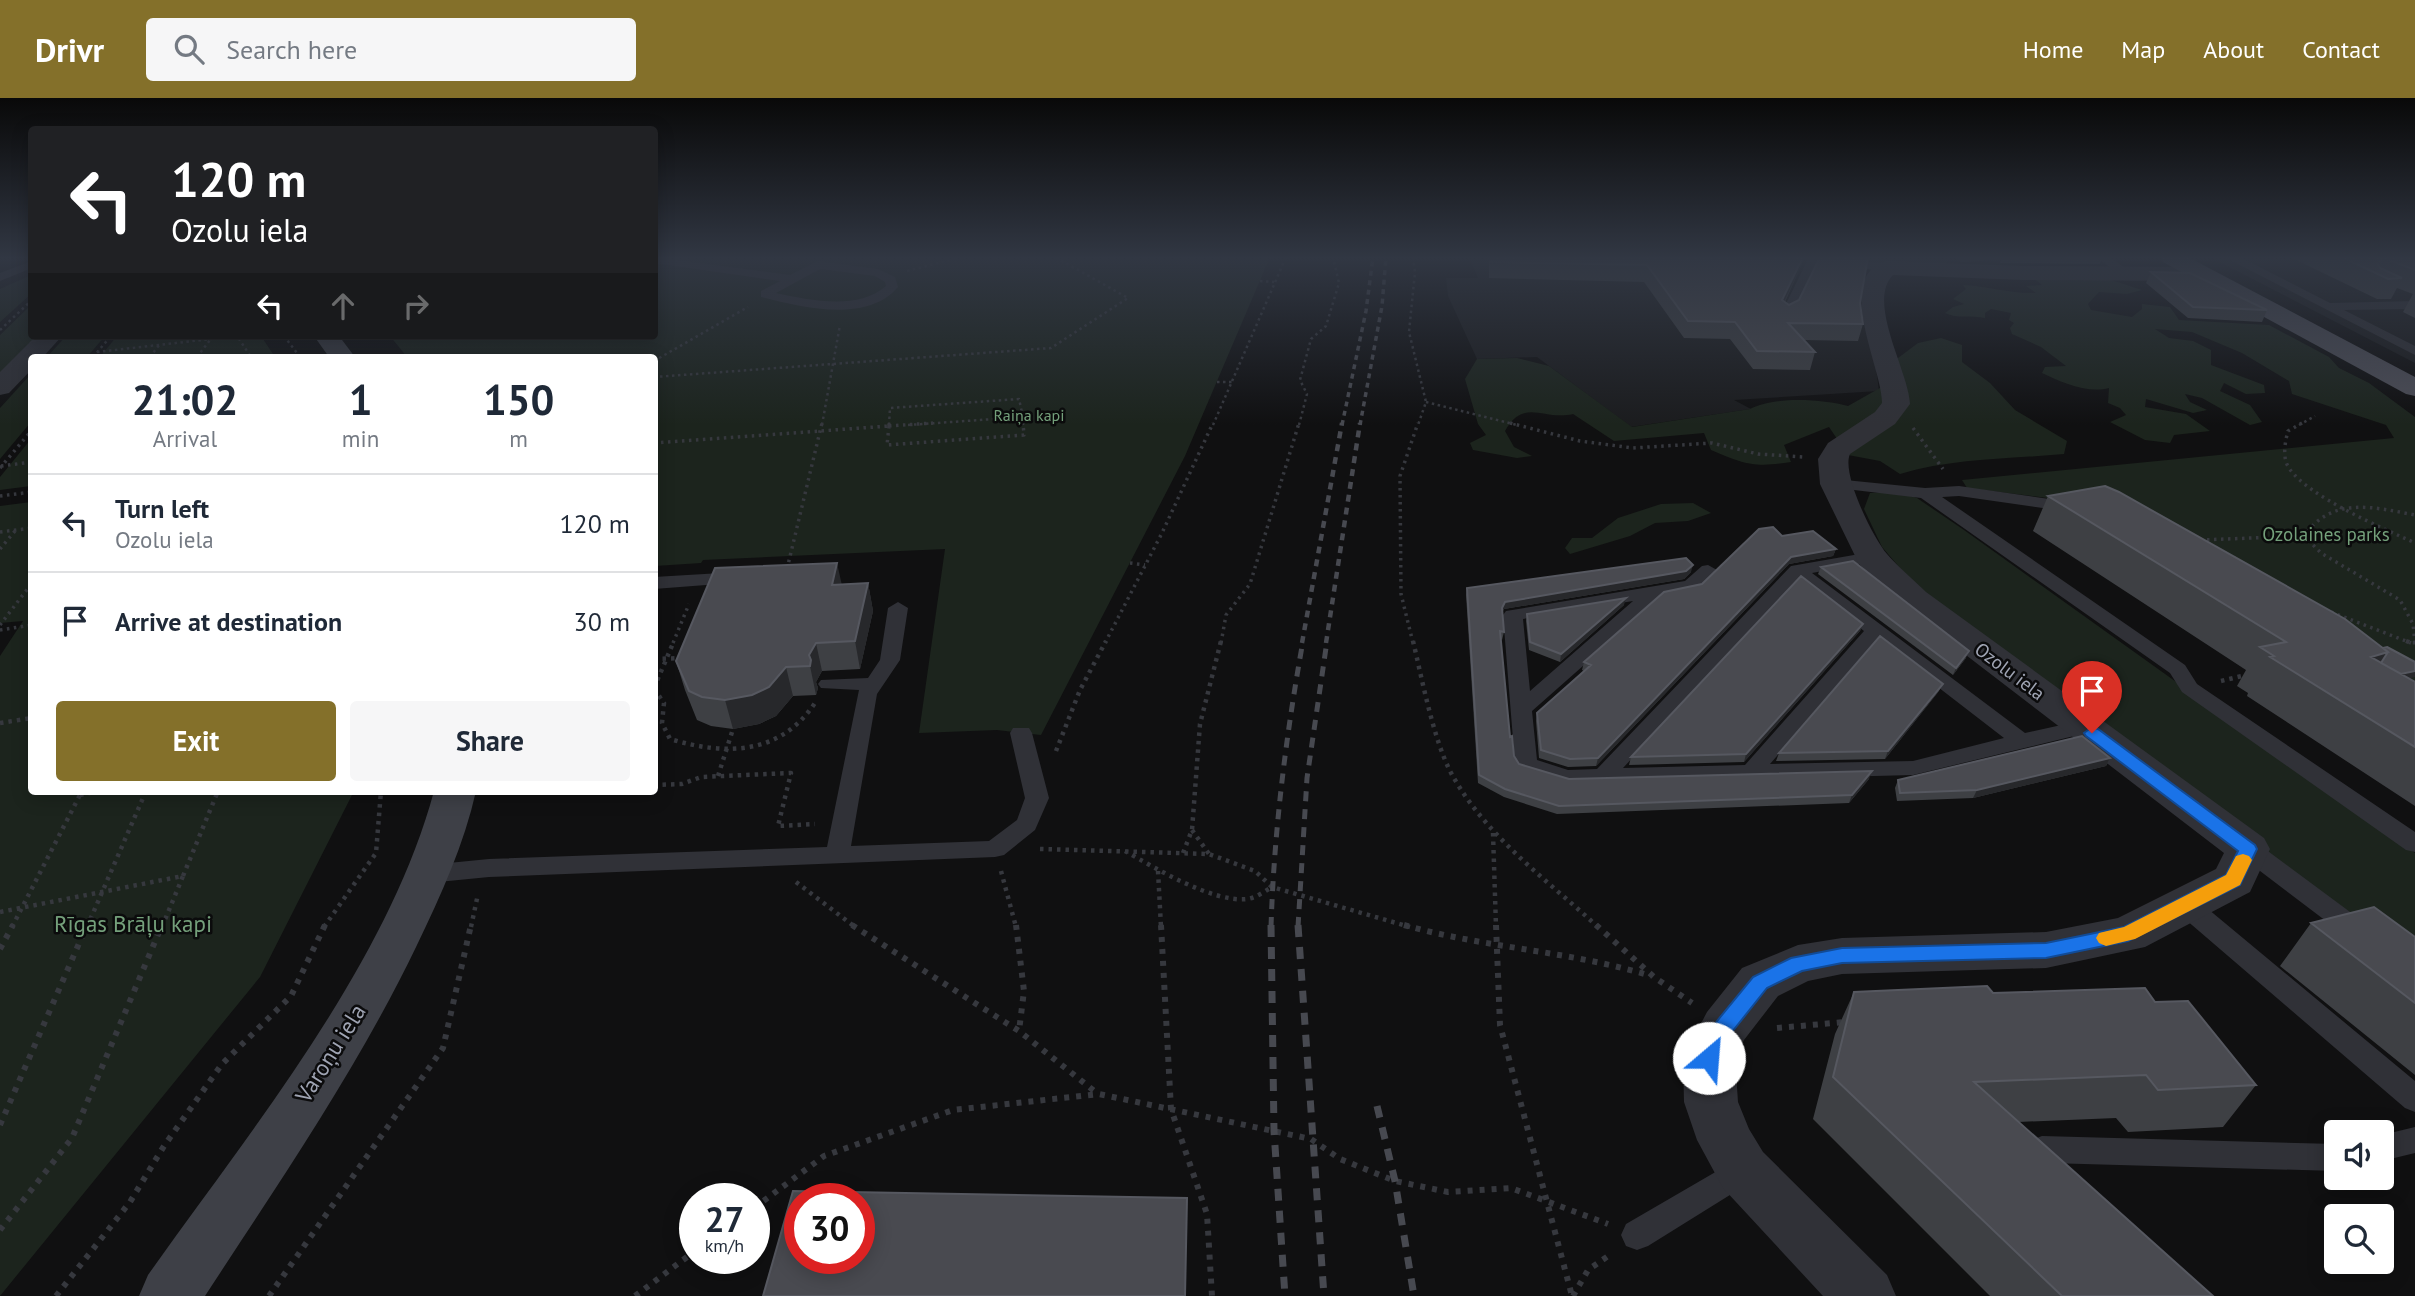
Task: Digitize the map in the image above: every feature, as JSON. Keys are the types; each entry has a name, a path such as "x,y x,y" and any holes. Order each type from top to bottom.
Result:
{"main road":[{"path":"2274,313 2415,388"}],"street":[{"path":"1835,464 1885,418 1896,404 1872,313"},
{"path":"32,354 46,340"},
{"path":"329,340 340,354"},
{"path":"0,387 28,358"},
{"name":"Ozolu iela","path":"1835,464 1871,557 1914,599 2248,849"},
{"name":"Varoņu iela","path":"170,1296 342,1039 389,956 428,874 454,795"},
{"path":"1865,1296 1743,1170 1725,1140 1711,1102 1709,1058 1725,1027 1760,982 1798,964 1842,956 2046,950 2128,934 2234,880 2248,849"}],"lane":[{"path":"2341,313 2415,351"},
{"path":"1835,464 1925,493 2178,668 2189,688 2415,844"},
{"path":"1925,493 1959,492 2087,510"},
{"path":"1604,776 1797,570 1871,557"},
{"path":"1708,570 1691,586 1513,615 1526,764 1567,778 1913,768 2066,731"},
{"path":"1797,570 2021,741"},
{"path":"658,583 785,575"},
{"path":"1521,710 1655,592"},
{"path":"837,856 867,694 890,660 898,608"},
{"path":"1751,772 1875,629"},
{"path":"832,684 874,684"},
{"path":"428,874 489,868 995,849 1027,824 1037,797 1021,733"},
{"path":"2248,849 2382,949"},
{"path":"2187,906 2415,1099"},
{"path":"2394,1145 2415,1140"},
{"path":"2040,1186 2020,1168 2042,1149 2324,1157"},
{"path":"1637,1235 1743,1170"}],"path":[{"path":"0,330 18,313"},
{"path":"658,359 738,313"},
{"path":"785,575 821,431 842,313"},
{"path":"658,377 1051,348 1105,313"},
{"path":"1037,797 1080,690 1145,565 1232,382 1261,313"},
{"path":"1183,853 1192,830 1200,724 1217,665 1226,615 1250,584 1289,464 1307,394 1300,380 1311,339 1326,326 1330,313"},
{"path":"1411,313 1409,332 1426,402 1401,476 1401,594 1430,710 1450,770 1493,832 1654,977 1725,1027 1758,1030 1855,1021"},
{"path":"97,352 108,340"},
{"path":"152,354 164,340"},
{"path":"97,352 201,340"},
{"path":"199,354 210,340"},
{"path":"1217,382 1232,382"},
{"path":"1019,399 1024,435 887,444 889,425 890,408 1019,399"},
{"path":"1426,402 1580,441 1633,448 1712,443 1758,454 1835,464"},
{"path":"1896,404 1959,492"},
{"path":"2315,416 2288,431 2285,444 2287,465 2296,477 2344,508 2415,542"},
{"path":"658,443 1023,417"},
{"path":"1,466 28,435"},
{"path":"1,466 28,463"},
{"path":"0,496 28,492"},
{"path":"2304,536 2311,523 2344,508 2361,506 2415,515"},
{"path":"0,532 28,528"},
{"path":"0,550 15,530"},
{"path":"2188,541 2304,536 2320,553 2400,600 2413,624 2414,644 2327,611"},
{"path":"1130,563 1145,565"},
{"path":"658,679 699,581"},
{"path":"0,628 28,589"},
{"path":"0,628 28,625"},
{"path":"658,659 687,658"},
{"path":"658,695 664,703 662,723 670,739 694,748 726,750 759,746 783,737 803,723 815,703 832,684"},
{"path":"0,723 28,719"},
{"path":"719,776 733,729"},
{"path":"658,785 682,784 701,777 791,773 778,826 843,822"},
{"path":"0,949 79,795"},
{"path":"0,1125 144,795"},
{"path":"0,1230 72,1138 216,795"},
{"path":"56,1296 130,1202 164,1146 222,1064 291,996 326,923 376,853 381,795"},
{"path":"1192,830 1209,854"},
{"path":"1493,832 1500,1025 1572,1296"},
{"path":"1019,1031 1025,1007 1017,921 995,849 1209,854 1255,870 1272,887 1439,935 1605,962 1654,977"},
{"path":"1124,850 1158,871 1217,893 1247,899 1272,887"},
{"path":"762,856 867,936 1019,1031 1099,1094"},
{"path":"269,1296 443,1048 476,899 489,868"},
{"path":"1158,871 1171,1109 1207,1214 1212,1296"},
{"path":"0,912 183,876"},
{"path":"770,1196 824,1156 953,1110 1099,1094 1311,1139 1340,1158 1395,1181 1448,1192 1511,1188 1637,1235"},
{"path":"1572,1296 1588,1270 1637,1235"},
{"path":"635,1296 679,1263"}],"shaded area":[{"path":"1456,313 1869,313 1879,391 1734,400 1751,409 1631,427 1537,357 1477,359"},
{"path":"2318,313 2415,313 2415,363"}],"green space":[{"path":"0,313 10,313 0,322"},
{"path":"23,313 28,313 28,340 36,340 0,377 0,335"},
{"name":"Raiņa kapi","path":"658,313 1246,313 1185,456 1041,735 997,730 919,733 945,549 703,560 701,563 658,566 658,354 405,354 393,340 658,340"},
{"name":"Ozolaines parks","path":"1945,313 1985,313 1985,318 1954,316"},
{"name":"Ozolaines parks","path":"2011,313 2108,313 2132,317 2137,313 2174,313 2179,320 2269,325 2329,357 2339,368 2369,383 2415,417 2415,694 2112,506 1967,488 1962,480 2394,438 2386,425 2292,394 2289,381 2242,353 2192,332 2155,329 2169,338 2193,341 2211,350 2211,365 2264,385 2265,393 2246,394 2224,383 2220,391 2250,405 2262,422 2250,425 2202,398 2185,394 2190,402 2207,410 2193,413 2146,399 2145,407 2186,414 2210,431 2174,435 2170,443 2145,440 2110,422 2126,415 2120,408 2108,403 2109,388 2083,388 2042,373 2045,367 2066,366 2041,347 2012,334 2010,328 2014,323 2009,320"},
{"path":"1941,338 1962,345 1962,362 1990,383 2015,410 2067,441 2064,454 1961,462 1900,474 1880,461 1848,455 1829,427 1784,445 1791,462 1758,465 1741,462 1711,450 1704,433 1614,441 1573,414 1552,415 1535,412 1519,415 1505,431 1514,447 1532,456 1517,458 1473,450 1470,443 1486,435 1478,424 1465,379 1477,359 1517,358 1549,366 1632,427 1750,409 1785,400 1812,400 1848,406 1887,384 1882,370 1918,343"},
{"path":"62,340 102,340 90,354 50,354"},
{"path":"114,340 264,340 273,354 102,354"},
{"path":"28,377 28,426 0,459 0,408"},
{"path":"28,443 28,486 0,490 0,477"},
{"path":"1898,492 1917,498 1964,530 2415,853 2415,965 1913,583 1882,547 1864,509 1870,493"},
{"name":"Rīgas Brāļu kapi","path":"28,502 28,795 352,795 260,977 0,1296 0,656 23,621 0,623 0,506"},
{"path":"1693,503 1711,513 1688,521 1655,523 1630,536 1570,554 1565,548 1572,538 1592,538 1618,518 1661,504"}],"building":[{"path":"1682,313 1861,313 1863,324 1788,323 1815,352 1757,351 1735,322 1688,321"},
{"path":"2105,486 2345,619 2388,652 2371,657 2415,682 2415,747 2270,657 2274,656 2260,647 2286,642 2048,496"},
{"path":"1773,527 1782,536 1813,531 1836,549 1791,557 1598,758 1570,759 1541,750 1537,713 1591,665 1584,662 1664,592 1702,584 1759,529"},
{"path":"1686,558 1693,565 1686,571 1505,602 1502,608 1504,632 1500,631 1510,737 1512,736 1514,756 1519,764 1569,779 1872,771 1852,795 1559,806 1505,789 1479,775 1467,588"},
{"path":"1853,561 1969,651 1956,668 1821,567"},
{"path":"837,563 832,585 868,583 855,641 816,643 809,655 810,666 786,667 769,687 752,695 725,700 702,697 689,691 676,661 715,568"},
{"path":"1801,576 1863,624 1746,754 1631,757"},
{"path":"1626,598 1561,654 1530,642 1527,614"},
{"path":"1880,636 1943,684 1888,751 1779,753"},
{"path":"2387,647 2415,662 2415,671 2401,674 2381,663 2388,652 2383,648"},
{"path":"2082,736 2110,758 1977,790 1900,793 1898,780"},
{"path":"2374,907 2415,937 2415,1003 2311,923"},
{"path":"1987,986 1993,993 2145,988 2155,1002 2188,1001 2256,1085 2158,1090 2146,1075 1974,1082 2213,1296 2062,1296 1833,1077 1854,992"},
{"path":"875,1192 1187,1198 1185,1296 763,1296 784,1222 784,1274 875,1274"}],"railway":[{"path":"1342,425 1366,313"},
{"path":"1360,425 1381,313"},
{"path":"1302,643 1342,423"},
{"path":"1326,643 1360,423"},
{"path":"1271,927 1282,783 1303,641"},
{"path":"1298,926 1307,778 1327,641"},
{"path":"1298,926 1324,1296"},
{"path":"1271,927 1274,1131 1285,1296"},
{"path":"1377,1106 1395,1181 1414,1296"}],"slow traffic":[{"path":"2106,938 2128,934 2234,880 2243,860"}],"route":[{"path":"1709,1058 1725,1027 1760,982 1798,964 1842,956 2046,950 2128,934 2234,880 2248,849 2092,733"}]}
